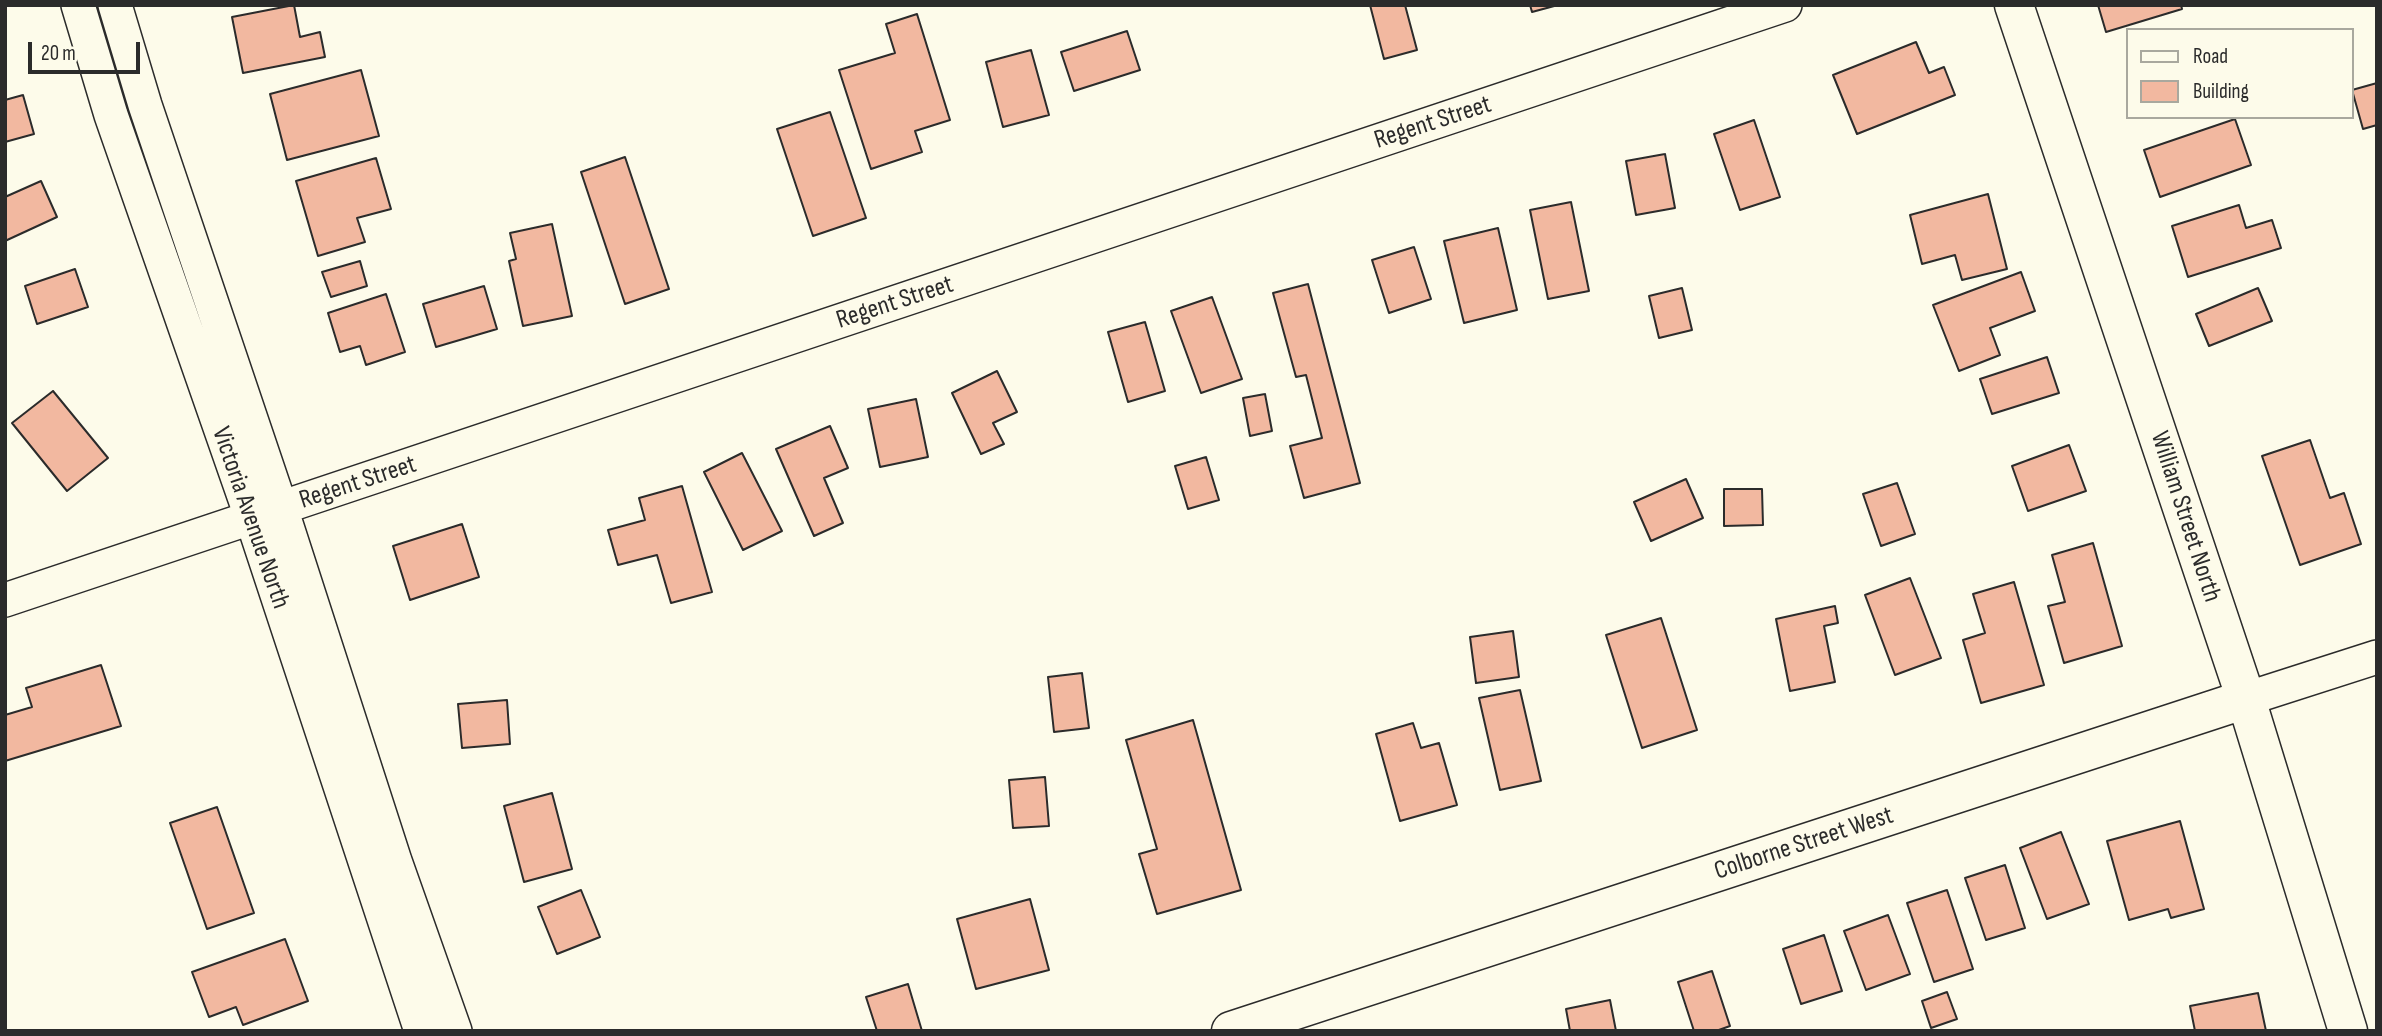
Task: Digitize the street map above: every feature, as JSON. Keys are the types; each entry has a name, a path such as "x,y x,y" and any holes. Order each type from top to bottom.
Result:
{"main road":[{"name":"William Street North","path":"2014,5 2246,699 2348,1031"},
{"name":"Colborne Street West","path":"1231,1031 2246,699"}],"street":[{"name":"Victoria Avenue North","path":"78,5 111,115 266,514"},
{"name":"Victoria Avenue North","path":"115,5 266,514 381,866 421,1031"},
{"name":"Regent Street","path":"5,600 1785,5"},
{"path":"111,115 145,105"},
{"name":"Colborne Street West","path":"2246,699 2377,657"},
{"name":"Victoria Avenue North","path":"381,866 454,1031"}],"building":[{"path":"294,5 300,37 320,32 325,57 243,73 232,17"},
{"path":"1370,5 1405,5 1417,50 1384,59"},
{"path":"1530,5 1558,5 1532,12"},
{"path":"2098,5 2181,5 2182,9 2106,32"},
{"path":"917,14 950,120 915,131 922,152 871,169 839,70 895,53 886,24"},
{"path":"1127,31 1140,70 1074,91 1061,52"},
{"path":"1916,42 1929,73 1944,67 1955,95 1857,134 1833,75"},
{"path":"1031,50 1049,115 1003,127 986,62"},
{"path":"361,70 379,136 287,160 270,94"},
{"path":"2377,83 2377,125 2363,129 2354,89"},
{"path":"23,95 34,134 5,142 5,100"},
{"path":"830,112 866,218 813,236 777,129"},
{"path":"2235,119 2251,165 2160,197 2144,150"},
{"path":"1754,120 1780,197 1740,210 1714,134"},
{"path":"1665,154 1675,208 1636,215 1626,161"},
{"path":"625,157 669,289 625,304 581,172"},
{"path":"376,158 391,209 357,218 365,242 318,256 296,181"},
{"path":"41,181 57,217 5,241 5,197"},
{"path":"1988,194 2007,269 1962,280 1955,255 1922,264 1910,215"},
{"path":"1571,202 1589,291 1548,299 1530,210"},
{"path":"2239,205 2246,228 2272,220 2281,248 2188,277 2172,226"},
{"path":"552,224 572,316 523,326 509,261 516,259 510,233"},
{"path":"1498,228 1517,310 1464,323 1444,241"},
{"path":"1414,247 1431,299 1389,313 1372,260"},
{"path":"360,261 367,286 331,297 322,272"},
{"path":"75,269 88,307 37,324 25,286"},
{"path":"2021,272 2035,311 1990,328 2000,355 1959,371 1933,305"},
{"path":"1308,284 1360,483 1304,498 1290,446 1322,438 1306,375 1296,377 1273,293"},
{"path":"484,286 497,329 436,347 423,304"},
{"path":"1682,288 1692,330 1659,338 1649,296"},
{"path":"2258,288 2272,321 2209,346 2196,314"},
{"path":"386,294 405,352 366,365 360,346 340,352 328,313"},
{"path":"1212,297 1242,379 1201,393 1171,311"},
{"path":"1145,322 1165,391 1128,402 1108,332"},
{"path":"2047,357 2059,393 1992,414 1980,379"},
{"path":"997,371 1017,412 993,423 1004,444 981,454 952,393"},
{"path":"53,391 108,458 67,491 12,423"},
{"path":"1265,394 1272,431 1250,436 1243,398"},
{"path":"916,399 928,457 880,467 868,409"},
{"path":"830,426 848,468 824,478 843,523 814,536 776,449"},
{"path":"2310,440 2330,498 2344,493 2361,544 2300,565 2262,456"},
{"path":"2069,445 2086,491 2028,511 2012,466"},
{"path":"742,453 782,531 743,550 704,472"},
{"path":"1206,457 1219,500 1188,509 1175,466"},
{"path":"1686,479 1703,518 1651,541 1634,502"},
{"path":"1897,483 1915,534 1881,546 1863,494"},
{"path":"682,486 712,592 671,603 657,555 618,565 608,530 645,520 639,498"},
{"path":"1724,489 1762,489 1763,525 1724,526"},
{"path":"462,524 479,577 410,600 393,546"},
{"path":"2093,543 2122,646 2064,663 2048,606 2065,602 2052,555"},
{"path":"1910,578 1941,658 1895,675 1865,595"},
{"path":"2014,582 2044,685 1981,703 1963,640 1985,633 1973,594"},
{"path":"1835,606 1838,623 1824,626 1835,682 1790,691 1776,619"},
{"path":"1661,618 1697,730 1642,748 1606,635"},
{"path":"1513,631 1519,677 1476,683 1470,637"},
{"path":"101,665 121,726 5,761 5,715 32,707 26,688"},
{"path":"1082,673 1089,728 1054,732 1048,677"},
{"path":"1520,690 1541,781 1500,790 1479,698"},
{"path":"507,700 510,744 462,748 458,704"},
{"path":"1193,720 1241,890 1157,914 1139,854 1157,849 1126,740"},
{"path":"1413,723 1421,748 1439,743 1457,805 1400,821 1376,734"},
{"path":"1045,777 1049,826 1013,828 1009,780"},
{"path":"552,793 572,869 524,882 504,806"},
{"path":"217,807 254,913 207,929 170,823"},
{"path":"2180,821 2204,909 2171,918 2168,909 2129,920 2107,841"},
{"path":"2061,832 2089,904 2047,919 2020,848"},
{"path":"2005,865 2025,928 1986,940 1965,878"},
{"path":"581,890 600,937 557,954 538,907"},
{"path":"1947,890 1973,969 1934,982 1907,903"},
{"path":"1030,899 1049,970 976,989 957,919"},
{"path":"1888,915 1910,974 1866,990 1844,931"},
{"path":"1824,935 1842,991 1801,1004 1783,949"},
{"path":"285,939 308,1001 243,1025 236,1007 209,1017 192,972"},
{"path":"1712,971 1730,1026 1716,1031 1694,1031 1678,982"},
{"path":"908,984 922,1031 877,1031 866,997"},
{"path":"1947,992 1957,1019 1931,1028 1922,1001"},
{"path":"2258,993 2266,1031 2195,1031 2190,1006"},
{"path":"1610,1000 1616,1031 1570,1031 1566,1009"}]}
